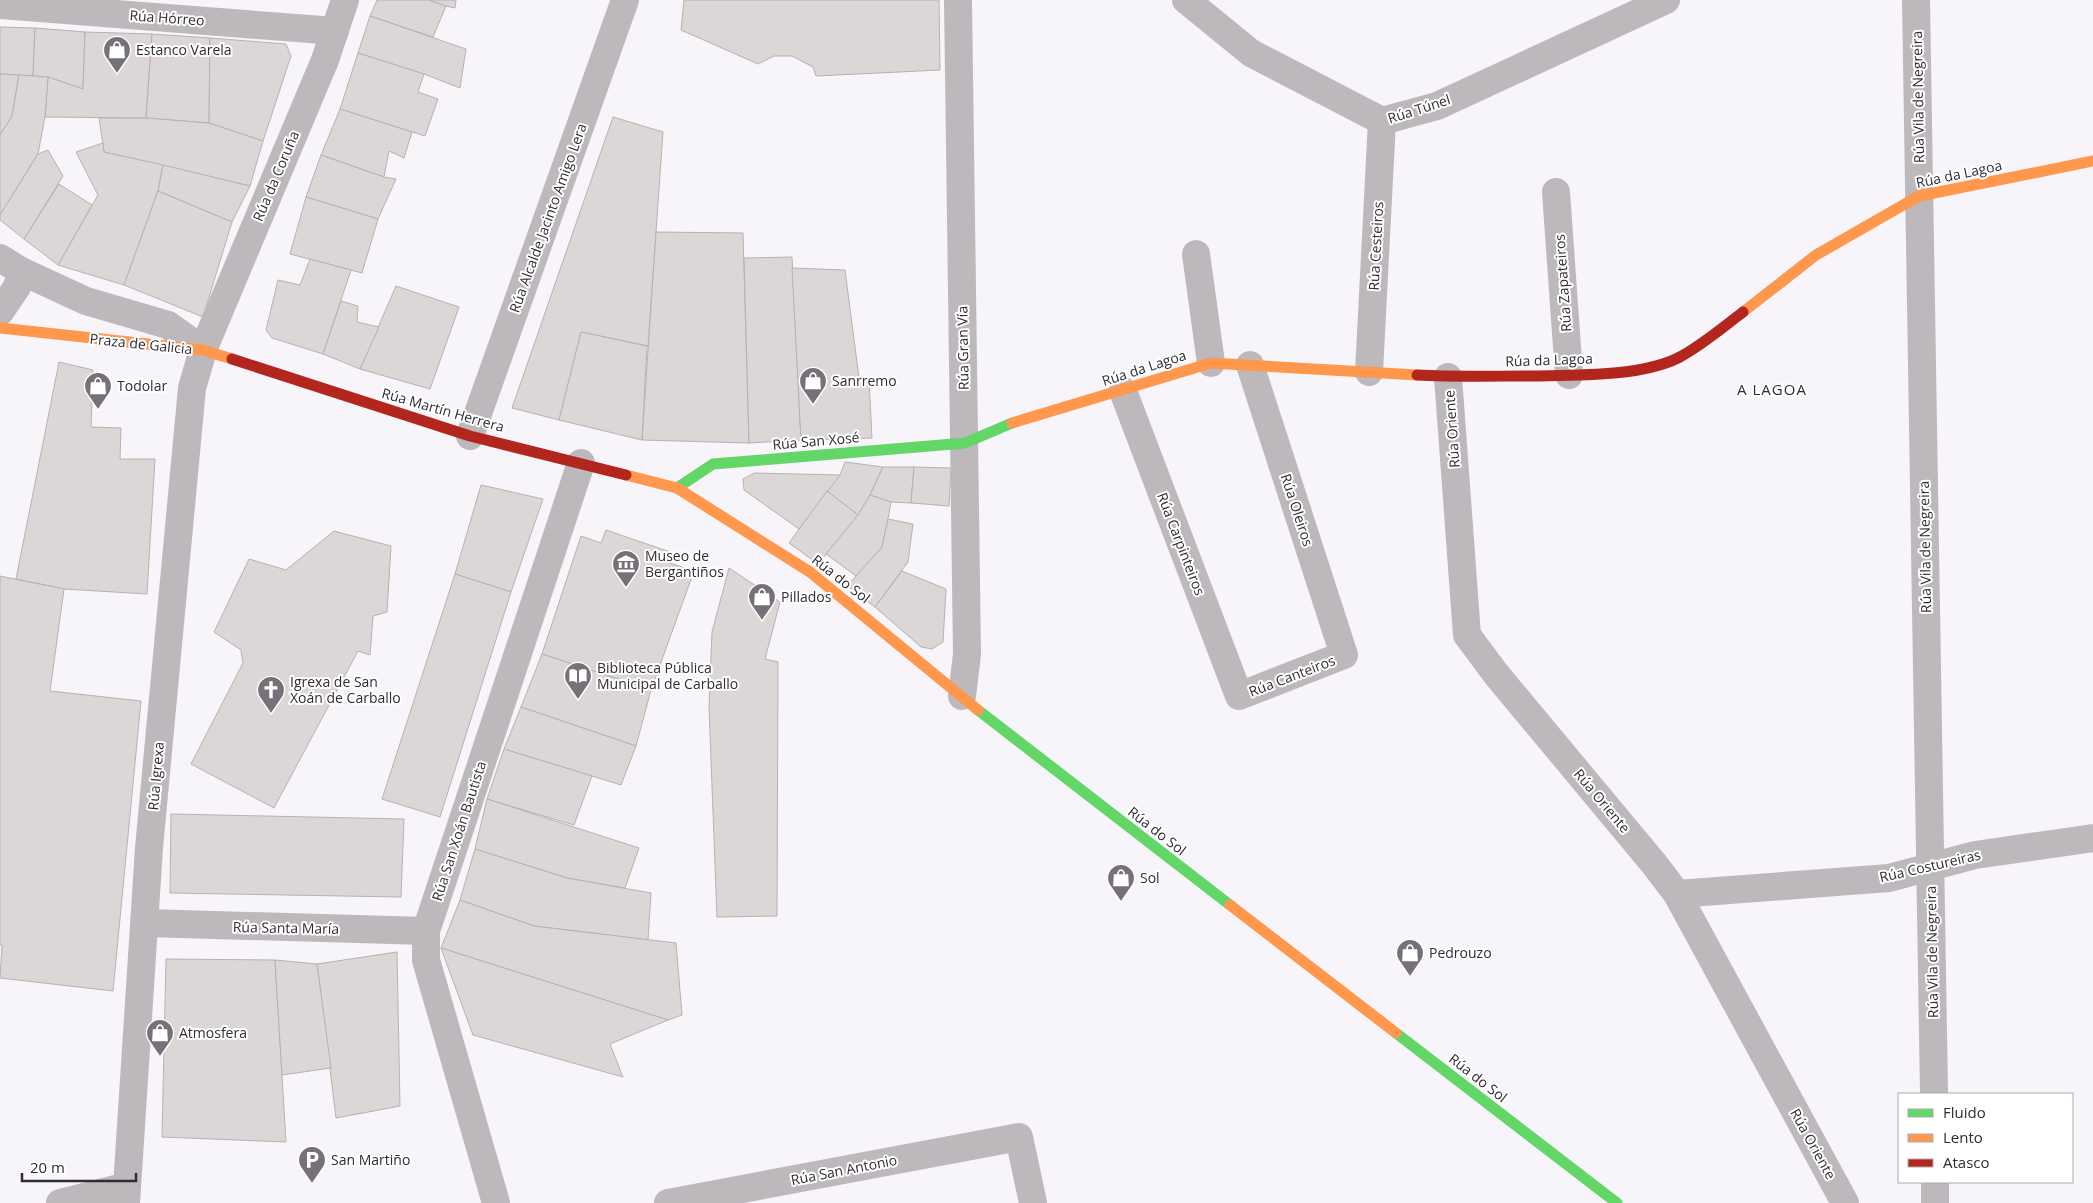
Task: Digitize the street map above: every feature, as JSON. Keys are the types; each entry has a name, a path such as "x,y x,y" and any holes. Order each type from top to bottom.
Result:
{"street":[{"name":"Rúa da Coruña","path":"203,350 321,69 345,0"},
{"name":"Rúa Alcalde Jacinto Amigo Lera","path":"470,436 625,0"},
{"name":"Rúa Gran Vía","path":"958,0 967,654 962,696"},
{"name":"Rúa Túnel","path":"1186,0 1251,53 1382,121 1437,106 1666,0"},
{"name":"Rúa Vila de Negreira","path":"1916,0 1934,1093"},
{"name":"Rúa Hórreo","path":"0,5 335,31"},
{"name":"Rúa Cesteiros","path":"1369,372 1382,121"},
{"name":"Rúa da Lagoa","path":"965,443 1005,425 1212,363 1448,378 1569,375 1639,370 1677,358 1708,338 1816,255 1919,196 2093,161"},
{"name":"Rúa Zapateiros","path":"1556,192 1569,375"},
{"path":"1196,254 1212,363"},
{"name":"Praza de Galicia","path":"10,264 86,301 168,325 203,350"},
{"name":"Praza de Galicia","path":"0,312 17,287 10,264"},
{"name":"Praza de Galicia","path":"0,328 203,350"},
{"name":"Rúa Martín Herrera","path":"203,350 470,436 677,488"},
{"name":"Rúa Igrexa","path":"126,1194 146,924 149,848 192,388 203,350"},
{"name":"Rúa Oleiros","path":"1250,365 1344,655"},
{"name":"Rúa Oriente","path":"1448,378 1467,635 1496,674 1677,894 1845,1203"},
{"name":"Rúa Carpinteiros","path":"1123,391 1239,696"},
{"name":"Rúa San Xosé","path":"677,488 713,464 965,443"},
{"name":"Rúa San Xoán Bautista","path":"496,1203 426,960 426,931 581,463"},
{"name":"Rúa do Sol","path":"677,488 810,572 994,724 1617,1203"},
{"name":"Rúa Canteiros","path":"1239,696 1344,655"},
{"name":"Rúa Costureiras","path":"1677,894 1889,878 1976,855 2093,838"},
{"name":"Rúa Santa María","path":"146,924 426,931"},
{"name":"Rúa San Antonio","path":"668,1203 1019,1137 1033,1203"},
{"path":"1935,1183 1935,1203"},
{"path":"60,1203 126,1194"}],"building":[{"path":"377,0 429,0 446,6 433,37 370,16"},
{"path":"429,0 456,0 455,8 446,6"},
{"path":"684,0 939,0 940,70 816,76 813,67 792,56 774,56 758,64 681,30"},
{"path":"370,16 466,49 460,88 424,74 358,53"},
{"path":"0,27 35,28 33,76 0,74"},
{"path":"35,28 85,32 83,89 48,77 33,76"},
{"path":"85,32 152,34 146,118 45,117 48,77 83,89"},
{"path":"152,34 210,38 209,123 146,118"},
{"path":"210,38 286,44 291,56 263,141 209,123"},
{"path":"358,53 424,74 418,92 438,99 425,136 340,109"},
{"path":"0,74 19,75 12,116 0,135"},
{"path":"19,75 48,77 45,117 38,154 0,215 0,135 12,116"},
{"path":"340,109 412,132 404,158 389,151 384,177 321,155"},
{"path":"613,117 663,132 648,346 581,332 559,420 512,408"},
{"path":"99,118 146,118 209,123 263,141 250,186 104,152"},
{"path":"103,143 104,152 163,165 158,191 124,285 58,265 98,195 76,152"},
{"path":"48,150 63,176 24,239 0,220 0,215 38,154"},
{"path":"321,155 384,177 396,179 378,219 306,197"},
{"path":"163,165 250,186 232,222 158,191"},
{"path":"59,184 92,205 58,265 24,239"},
{"path":"158,191 232,222 203,317 124,285"},
{"path":"306,197 378,219 362,273 290,254"},
{"path":"656,232 743,233 749,443 642,440"},
{"path":"792,257 801,440 749,443 744,258"},
{"path":"310,259 351,270 323,354 272,338 266,330 278,280 300,285"},
{"path":"792,268 845,270 859,378 869,380 872,438 801,440"},
{"path":"396,286 459,307 430,389 360,369"},
{"path":"341,301 358,306 357,322 379,327 360,369 323,354"},
{"path":"581,332 647,346 642,440 559,420"},
{"path":"59,362 93,370 91,427 121,428 120,459 155,459 147,594 64,589 16,579"},
{"path":"845,462 883,467 858,515 827,491 840,475"},
{"path":"883,467 914,467 911,503 891,502 870,495"},
{"path":"914,467 951,468 949,506 911,503"},
{"path":"754,473 840,475 799,529 744,490 743,479"},
{"path":"481,485 543,499 511,592 455,574"},
{"path":"827,491 858,515 818,564 789,543"},
{"path":"870,495 891,502 882,547 856,576 826,554 858,515"},
{"path":"888,519 913,524 908,562 875,607 847,586 882,547"},
{"path":"606,530 673,553 670,563 694,571 651,690 542,654 581,536 601,543"},
{"name":"Igrexa de San Xoán de Carballo","path":"334,531 391,546 387,612 373,616 370,655 358,651 274,808 191,764 243,663 241,650 214,632 249,559 286,570"},
{"path":"729,568 780,602 765,659 778,662 777,916 717,917 709,707 712,632"},
{"path":"902,571 946,589 943,642 932,649 921,647 875,607"},
{"path":"455,574 511,592 440,817 382,799"},
{"path":"0,576 64,589 50,691 141,701 113,991 0,978 2,945 0,945"},
{"path":"542,654 651,690 636,746 521,707"},
{"path":"521,707 636,746 621,785 504,749"},
{"path":"504,749 592,776 574,825 487,799"},
{"path":"487,799 639,848 625,888 567,878 475,849"},
{"path":"171,814 404,819 401,897 170,893"},
{"path":"475,849 567,878 651,893 648,940 534,926 460,900"},
{"path":"460,900 534,926 676,943 682,1015 668,1020 441,948"},
{"path":"441,948 668,1020 610,1044 623,1077 473,1035"},
{"path":"397,952 400,1106 336,1118 317,964"},
{"path":"166,959 275,960 286,1142 162,1137"},
{"path":"275,960 317,964 331,1068 282,1075"}],"traffic: fast":[{"path":"677,488 713,464 965,443 1012,423"},
{"path":"978,710 1230,905"},
{"path":"1396,1033 1617,1203"}],"traffic: slow":[{"path":"1743,312 1816,255 1919,196 2093,161"},
{"path":"0,328 203,350 232,359"},
{"path":"1012,423 1211,363 1417,375"},
{"path":"626,475 677,488 810,572 978,710"},
{"path":"1230,905 1396,1033"}],"traffic: jam":[{"path":"1417,375 1606,374 1645,369 1687,353 1743,312"},
{"path":"232,359 470,436 626,475"}],"place":[{"name":"Estanco Varela","path":"117,74"},
{"name":"Sanrremo","path":"813,405"},
{"name":"Todolar","path":"98,410"},
{"name":"Museo de Bergantiños","path":"626,588"},
{"name":"Pillados","path":"762,621"},
{"name":"Biblioteca Pública Municipal de Carballo","path":"578,700"},
{"name":"Igrexa de San Xoán de Carballo","path":"271,714"},
{"name":"Sol","path":"1121,902"},
{"name":"Pedrouzo","path":"1410,977"},
{"name":"Atmosfera","path":"160,1057"},
{"name":"San Martiño","path":"312,1184"}],"district":[{"name":"A LAGOA","path":"1772,390"}]}
